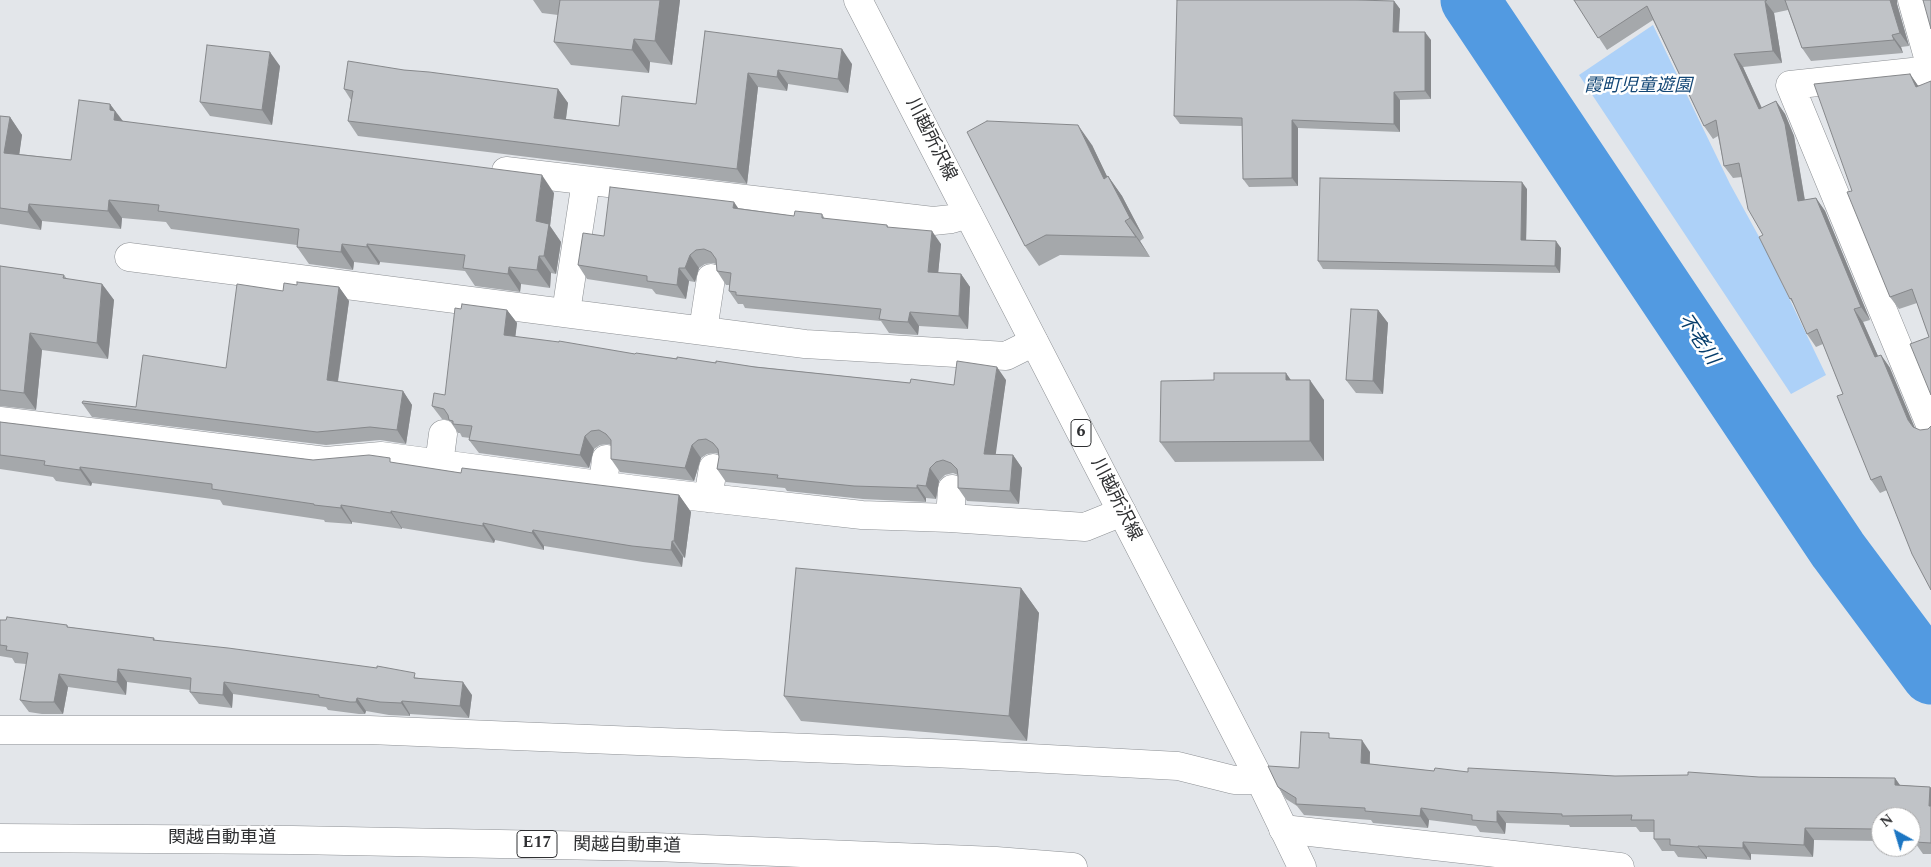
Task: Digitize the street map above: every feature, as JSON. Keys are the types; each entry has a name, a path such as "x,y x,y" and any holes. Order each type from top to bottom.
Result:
{"main road":[{"name":"川越所沢線","path":"858,0 1260,780 1302,867"},
{"path":"1912,0 1931,69 1790,85 1931,427"},
{"path":"478,167 933,221 952,219 968,214"},
{"path":"566,312 586,181"},
{"path":"129,257 805,344 1006,356 1034,342"},
{"path":"703,330 711,278"},
{"path":"0,421 326,461 381,456 439,464 604,472 708,498 862,515 950,518 1085,527 1122,512"},
{"path":"439,464 443,434"},
{"path":"708,498 713,468"},
{"path":"950,518 952,489"},
{"path":"0,730 379,730 956,754 1178,766 1234,780 1260,780"},
{"path":"1283,829 1620,867"},
{"name":"関越自動車道","path":"0,838 303,840 655,847 986,860 1073,867"}],"green space":[{"name":"霞町児童遊園","path":"1653,25 1730,184 1763,244 1826,375 1791,394 1579,75"}],"building":[{"path":"560,0 660,0 655,41 634,39 632,50 554,42"},
{"path":"1177,0 1394,1 1393,32 1425,32 1425,91 1394,92 1394,124 1292,120 1292,178 1243,179 1242,118 1174,116"},
{"path":"1574,0 1767,0 1765,1 1773,51 1734,54 1759,109 1776,101 1785,124 1798,201 1816,198 1861,307 1854,309 1875,357 1881,355 1908,420 1913,427 1920,430 1928,429 1931,426 1931,590 1912,554 1881,476 1871,480 1837,396 1843,394 1817,329 1807,334 1791,298 1759,237 1763,235 1748,209 1739,163 1724,166 1716,120 1704,126 1647,6 1598,38"},
{"path":"1785,0 1890,0 1900,33 1892,35 1894,40 1802,48"},
{"path":"1923,0 1931,0 1931,29"},
{"path":"705,31 842,49 838,79 778,70 777,77 748,73 737,169 348,121 353,91 344,89 348,61 404,70 558,89 554,118 619,126 622,96 696,104"},
{"path":"207,45 270,52 262,110 200,102"},
{"path":"1910,74 1916,87 1931,81 1931,395 1910,344 1929,337 1912,289 1890,297 1847,192 1852,191 1814,84"},
{"path":"79,100 110,104 110,110 115,111 114,120 542,175 536,221 549,224 544,256 539,256 537,270 509,267 508,274 463,268 465,255 367,244 367,247 342,244 341,252 297,247 299,229 158,211 159,205 109,200 108,211 29,204 28,212 0,208 0,116 10,117 4,153 71,160"},
{"path":"987,121 1078,125 1104,179 1108,176 1130,218 1125,221 1136,237 1046,235 1025,246 967,132"},
{"path":"1320,178 1522,182 1521,240 1556,241 1555,266 1318,261"},
{"path":"610,187 734,202 733,208 794,216 795,211 822,214 822,218 932,231 928,272 961,274 959,316 910,312 908,322 892,321 879,319 881,309 736,295 736,292 729,291 731,273 717,271 716,259 711,252 704,249 696,250 690,255 685,268 679,268 677,285 647,281 647,276 578,265 583,233 604,236"},
{"path":"0,266 64,275 63,278 102,284 97,343 30,333 24,393 0,390"},
{"path":"297,282 339,287 327,380 403,391 397,430 370,427 317,432 82,403 83,401 136,407 143,355 226,368 237,284 283,291 284,283 297,285"},
{"path":"462,304 507,310 504,335 559,341 677,359 677,357 716,363 716,361 755,367 910,383 911,379 954,385 957,361 997,367 984,454 1013,455 1010,491 958,488 957,469 951,463 943,460 936,462 930,468 926,486 917,485 917,488 854,486 777,478 778,475 717,469 718,449 706,439 698,440 692,445 685,468 611,459 611,440 599,430 591,431 585,436 580,455 469,440 472,426 453,424 453,421 449,420 444,409 432,406 434,393 445,395 455,308 461,309"},
{"path":"1351,309 1378,310 1373,381 1346,380"},
{"path":"1214,373 1286,373 1286,380 1310,380 1310,441 1160,442 1161,381 1214,380"},
{"path":"0,422 313,460 369,455 390,458 390,462 461,473 462,468 679,495 674,541 672,541 671,550 632,546 533,530 532,533 483,523 483,526 391,511 391,513 341,505 341,508 314,505 212,489 212,484 80,467 80,470 44,465 45,461 0,455"},
{"path":"796,568 1021,588 1009,716 784,696"},
{"path":"7,617 154,638 153,640 377,668 377,666 415,673 414,678 463,682 460,706 402,701 401,703 380,702 357,698 356,702 350,702 319,697 319,695 224,682 223,695 190,692 191,678 118,669 117,682 59,674 54,702 20,700 28,653 6,650 7,646 0,645 0,620 6,620"},
{"path":"1301,732 1329,733 1329,738 1362,740 1361,763 1434,771 1435,768 1468,772 1468,768 1615,776 1688,775 1688,772 1759,777 1895,778 1895,785 1930,787 1931,843 1921,842 1921,807 1871,807 1871,829 1805,828 1804,845 1743,842 1743,848 1670,845 1670,839 1654,839 1654,820 1631,820 1632,815 1562,816 1562,814 1497,811 1497,822 1472,820 1472,815 1421,808 1420,816 1365,811 1365,808 1296,804 1296,798 1278,787 1268,766 1299,768"}],"waterway":[{"name":"不老川","path":"1470,0 1838,550 1931,675"}]}
